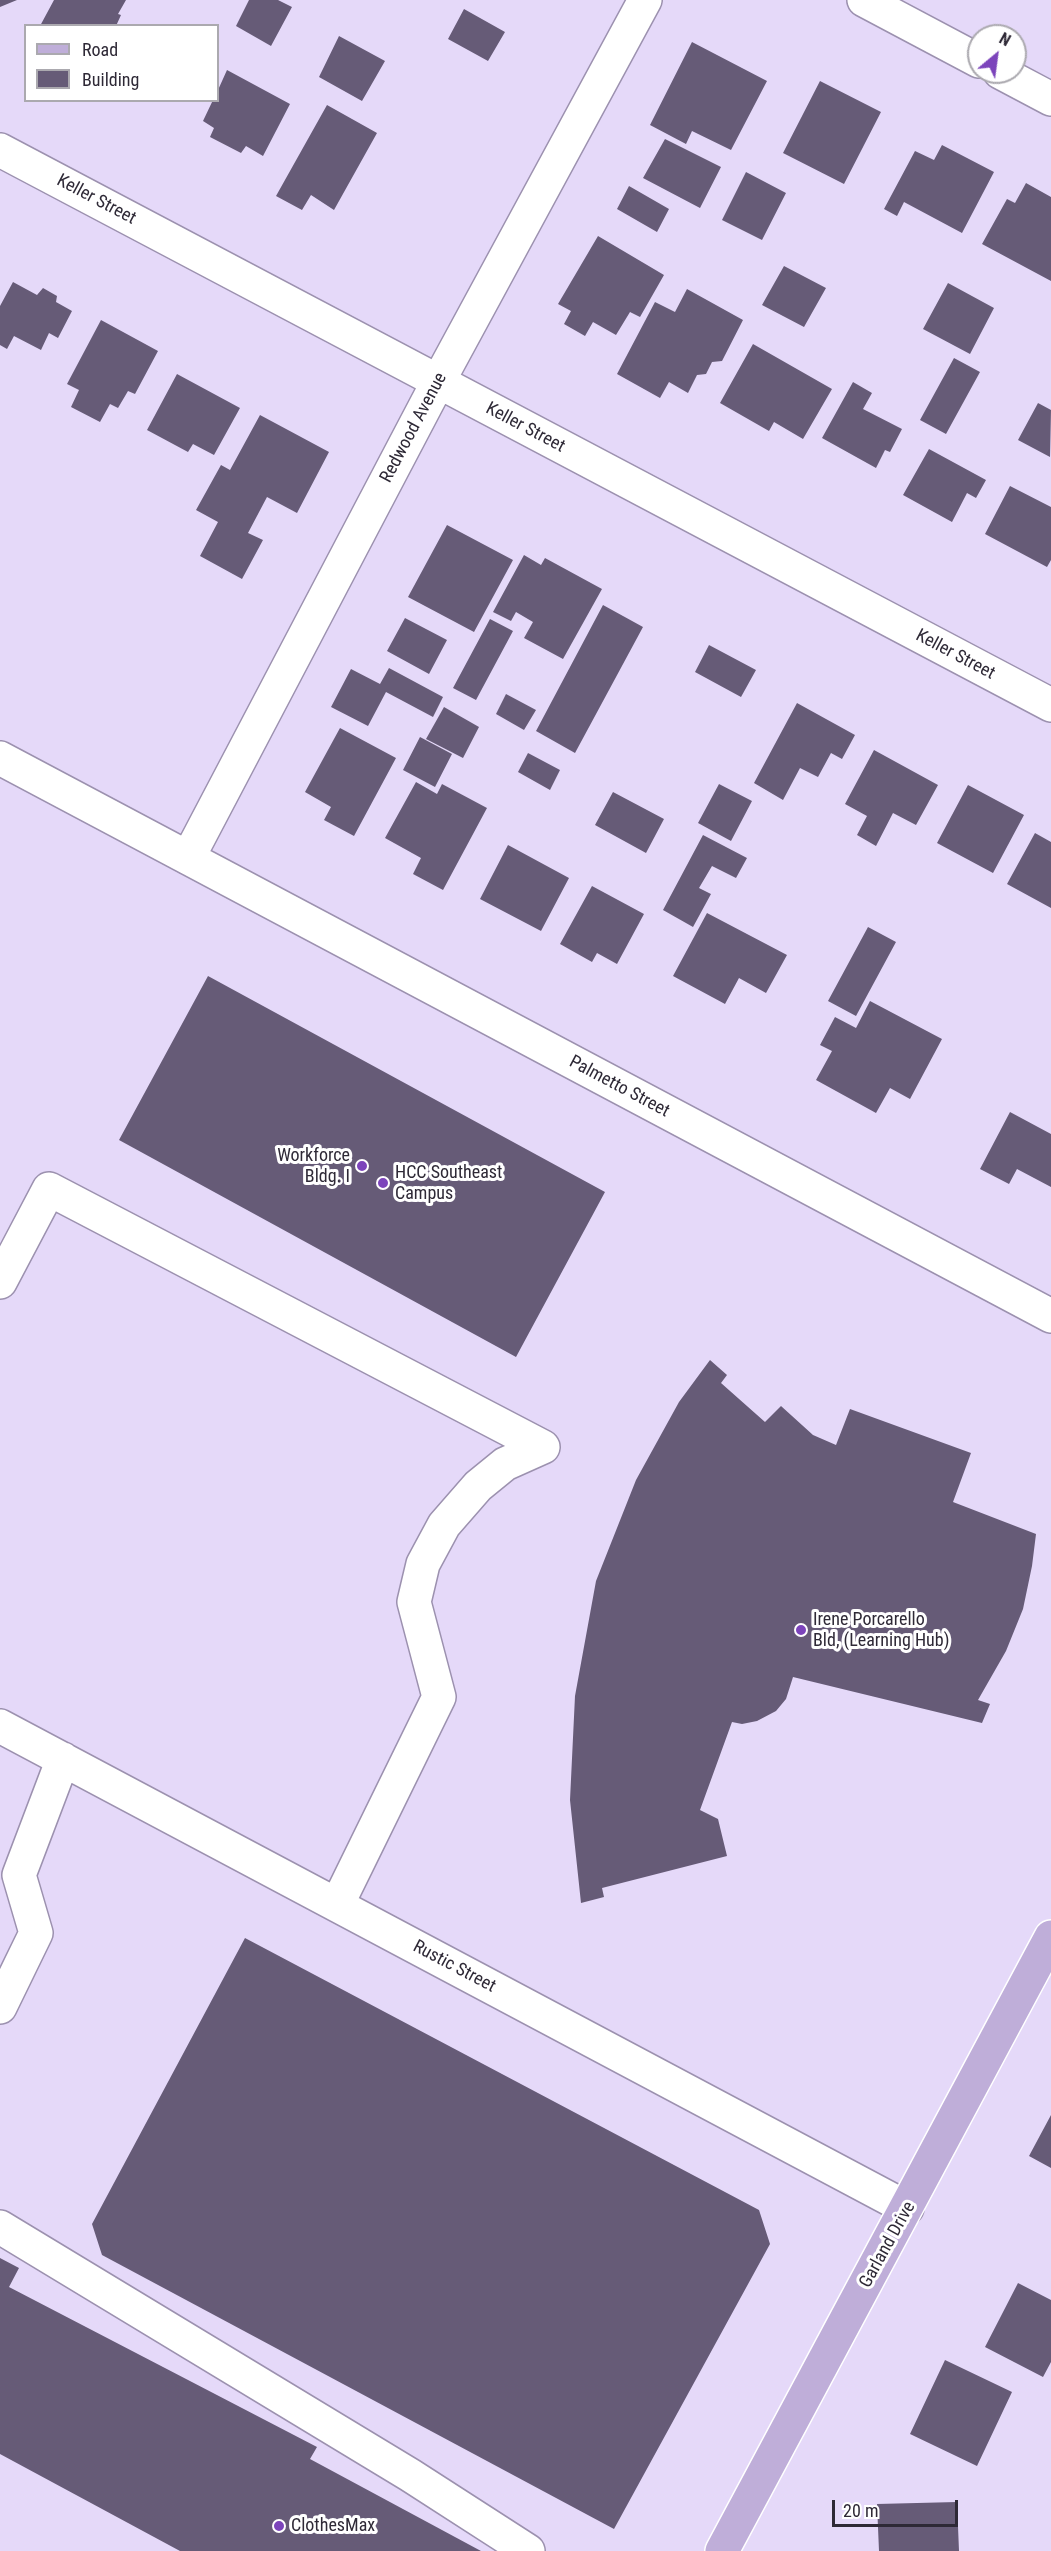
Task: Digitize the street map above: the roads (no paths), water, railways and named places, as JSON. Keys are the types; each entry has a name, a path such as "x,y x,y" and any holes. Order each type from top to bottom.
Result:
{"main road":[{"name":"Garland Drive","path":"718,2551 742,2513 908,2208 1051,1937"}],"street":[{"name":"Redwood Avenue","path":"188,858 438,382 645,0"},
{"path":"864,0 967,55"},
{"path":"1023,84 1051,99"},
{"name":"Keller Street","path":"0,150 1051,705"},
{"name":"Palmetto Street","path":"0,758 1051,1316"},
{"path":"0,1282 49,1189 543,1447 505,1464 478,1486 444,1525 423,1564 414,1602 439,1697 337,1905"},
{"name":"Rustic Street","path":"0,1726 908,2208"},
{"path":"0,2007 36,1933 19,1875 63,1760"},
{"path":"0,2227 410,2475 528,2551"}],"place":[{"name":"Workforce Bldg. I","path":"362,1166"},
{"name":"HCC Southeast Campus","path":"383,1183"},
{"name":"Irene Porcarello Bld, (Learning Hub)","path":"801,1630"},
{"name":"ClothesMax","path":"279,2526"}]}
